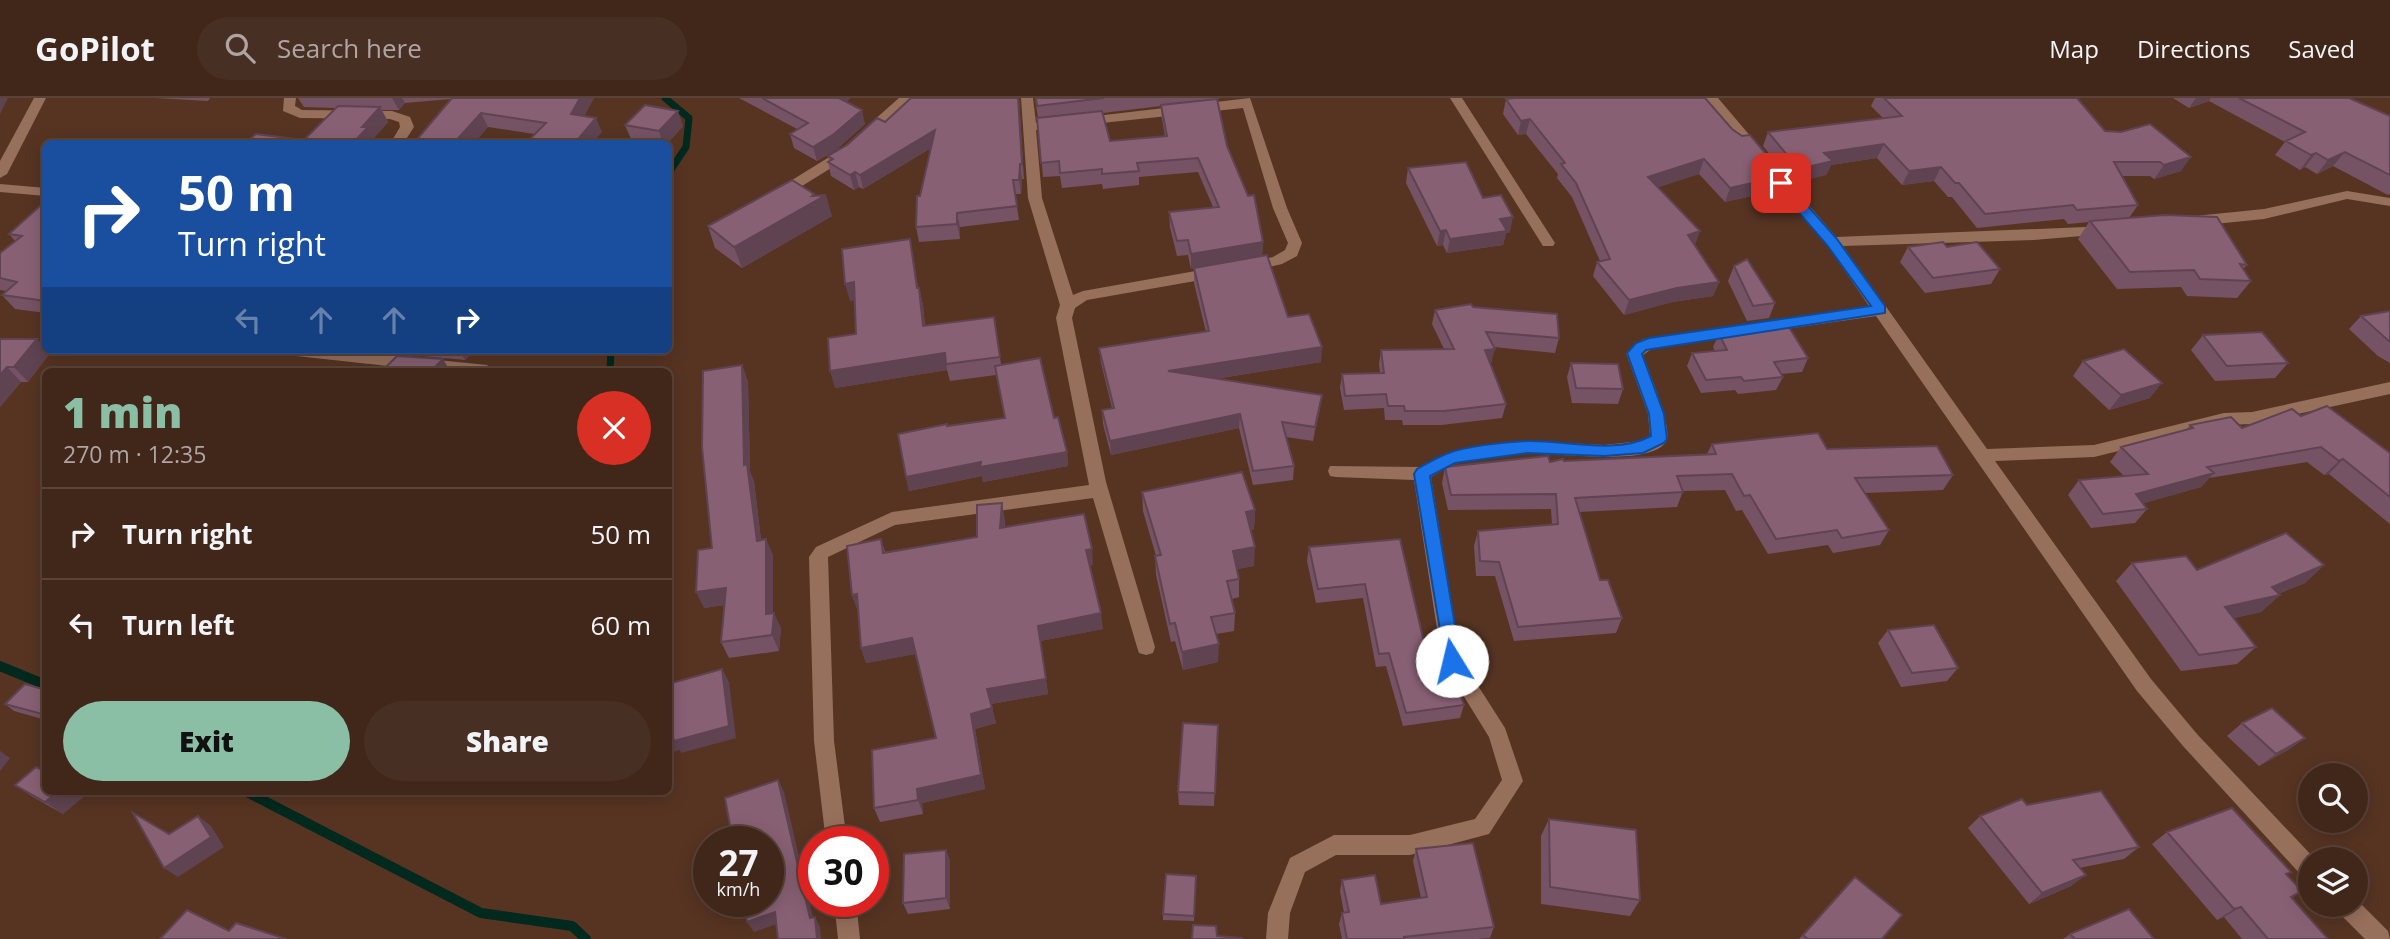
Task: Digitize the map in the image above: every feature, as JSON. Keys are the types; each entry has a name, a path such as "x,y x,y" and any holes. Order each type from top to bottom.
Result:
{"street":[{"path":"0,174 40,98"},
{"path":"290,98 288,108 300,114 392,115 405,120 407,127 399,140"},
{"path":"774,197 844,154 907,98"},
{"path":"1027,98 1035,198 1068,305"},
{"path":"1456,98 1548,243"},
{"path":"1711,98 1832,242 2144,685 2190,740 2298,856"},
{"path":"1031,127 1246,101 1280,208 1295,243 1292,253 1277,261 1083,296 1068,305 1063,318 1100,490 1146,647"},
{"path":"0,188 42,192"},
{"path":"2183,222 2264,214 2347,195 2390,202"},
{"path":"1832,242 2035,235 2116,228"},
{"path":"1336,471 1422,474 1451,458 1498,450 1527,447 1604,451 1643,447 1659,439 1656,414 1634,353 1641,346 1880,310"},
{"path":"326,354 459,368"},
{"path":"1982,455 2094,451 2224,419 2252,418 2390,388"},
{"path":"1277,939 1279,913 1297,864 1334,845 1409,845 1482,827 1513,781 1499,734 1452,661 1422,474"},
{"path":"835,826 824,741 818,558 822,552 892,519 1100,490"},
{"path":"847,917 849,939"},
{"path":"2356,917 2372,937"}],"building":[{"path":"452,98 580,98 571,114 596,118 577,140 529,140 546,123 481,113 457,140 416,140"},
{"path":"762,98 839,98 862,110 834,134 813,147 790,134 808,123"},
{"path":"911,98 1018,98 1022,164 1019,180 1013,180 1017,206 957,213 957,224 916,227 917,196 920,196 935,130 860,175 855,172 850,175 828,162 833,159 828,156 847,145 877,118 885,122"},
{"path":"1036,98 1104,98 1037,106"},
{"path":"1705,98 1732,129 1742,136 1750,135 1781,172 1773,176 1775,178 1730,188 1704,159 1648,177 1700,231 1688,235 1719,282 1677,288 1629,300 1597,262 1610,259 1576,183 1561,164 1565,163 1530,119 1521,121 1506,99"},
{"path":"1884,98 2077,98 2105,131 2121,132 2150,124 2191,157 2164,165 2160,162 2114,162 2138,205 2077,210 2073,205 1985,214 1959,183 1955,183 1941,167 1909,171 1884,144 1824,153 1833,161 1799,169 1768,132 1902,116"},
{"path":"2239,98 2349,98 2390,116 2390,175 2345,152 2328,160 2316,153 2311,155 2286,141 2305,132"},
{"path":"1217,99 1227,146 1248,196 1254,195 1263,242 1191,254 1188,240 1177,241 1169,212 1219,207 1198,158 1137,163 1139,171 1102,174 1102,169 1060,173 1059,161 1041,163 1037,118 1102,111 1110,141 1167,136 1161,105"},
{"path":"645,105 678,111 659,131 625,125"},
{"path":"338,106 380,107 362,127 368,127 356,140 304,140"},
{"path":"256,134 304,140 249,140"},
{"path":"1466,162 1483,198 1501,195 1513,217 1500,219 1507,231 1450,239 1446,230 1440,231 1408,168"},
{"path":"792,180 814,194 812,196 826,195 734,247 708,226"},
{"path":"42,206 42,300 2,295 17,282 0,278 0,253 22,236 9,234"},
{"path":"2165,215 2217,217 2247,265 2240,264 2251,281 2200,279 2194,270 2130,272 2090,221"},
{"path":"910,239 923,326 994,317 1000,357 946,364 945,353 830,371 828,338 856,334 854,282 845,284 842,249"},
{"path":"1943,242 1947,247 1977,242 2000,269 1933,278 1908,247"},
{"path":"1267,255 1288,317 1309,314 1322,347 1168,371 1322,395 1315,427 1282,422 1294,466 1253,471 1240,414 1110,441 1102,410 1114,408 1099,348 1209,331 1194,268"},
{"path":"1747,259 1775,303 1753,306 1734,266"},
{"path":"1471,304 1473,307 1557,314 1559,338 1486,332 1495,349 1485,350 1506,404 1444,411 1405,411 1404,406 1388,406 1386,394 1345,396 1342,374 1384,373 1381,350 1454,349 1435,310"},
{"path":"2390,311 2390,342 2361,316"},
{"path":"1784,319 1808,358 1774,362 1783,377 1744,381 1741,377 1706,380 1692,353 1727,350 1719,334 1763,330 1760,323"},
{"path":"2262,332 2288,363 2227,366 2203,335"},
{"path":"0,339 37,339 14,367 7,367 0,375"},
{"path":"2124,349 2162,383 2121,395 2083,361"},
{"path":"397,356 443,359 434,368 385,368"},
{"path":"1040,358 1054,418 1058,417 1067,452 980,467 981,462 906,477 898,434 947,424 1005,418 995,366"},
{"path":"1571,363 1618,364 1623,389 1576,388"},
{"path":"742,365 744,465 747,464 757,541 766,539 766,614 774,613 772,635 721,642 726,588 696,592 698,550 712,548 702,447 703,371"},
{"path":"2327,406 2390,453 2390,497 2343,459 2339,461 2321,447 2207,467 2214,473 2136,494 2147,509 2103,514 2079,480 2148,474 2121,447 2193,428 2190,425 2231,417 2242,428 2292,409 2301,416"},
{"path":"1818,433 1827,449 1937,446 1953,475 1855,478 1889,530 1842,538 1837,530 1776,539 1750,495 1744,496 1732,474 1677,476 1683,492 1575,498 1600,580 1608,580 1622,618 1518,627 1499,562 1480,561 1478,531 1558,524 1556,494 1451,495 1445,467 1548,456 1550,462 1563,459 1716,454 1712,444"},
{"path":"1242,472 1255,510 1246,512 1255,547 1233,551 1239,579 1227,581 1235,613 1211,617 1219,644 1182,652 1175,623 1170,624 1155,556 1161,555 1142,492"},
{"path":"1002,503 1000,528 1084,514 1092,549 1086,550 1101,613 1038,626 1046,679 987,689 992,708 971,714 981,775 917,789 918,800 874,808 872,750 936,738 912,638 861,648 857,594 852,595 847,546 881,539 883,553 977,537 977,505"},
{"path":"2286,533 2324,565 2272,587 2280,595 2225,607 2256,647 2199,655 2132,563 2186,556 2197,570"},
{"path":"1400,539 1429,664 1449,661 1464,705 1406,713 1389,653 1379,654 1365,584 1318,589 1309,547"},
{"path":"1934,625 1958,668 1912,673 1888,630"},
{"path":"722,669 729,726 674,741 672,683"},
{"path":"25,684 42,689 42,714 5,704"},
{"path":"2272,708 2305,738 2276,754 2242,723"},
{"path":"1183,723 1218,725 1215,793 1178,792"},
{"path":"36,767 42,770 42,795 53,795 45,802 15,785"},
{"path":"778,780 798,866 798,917 815,917 817,939 778,939 776,917 784,917 784,826 730,826 725,798"},
{"path":"2101,791 2139,847 2073,860 2086,875 2042,893 1980,816 2022,799 2027,805"},
{"path":"2232,808 2291,872 2286,874 2298,887 2298,893 2291,897 2298,905 2298,917 2309,917 2328,939 2268,939 2241,907 2234,909 2167,832"},
{"path":"133,813 169,834 198,816 211,837 164,868"},
{"path":"1549,819 1636,830 1640,900 1550,887"},
{"path":"1473,843 1494,927 1404,939 1347,939 1342,913 1349,912 1342,880 1375,875 1381,904 1427,897 1416,849"},
{"path":"946,850 946,898 903,903 904,854"},
{"path":"1166,874 1196,876 1194,916 1163,914"},
{"path":"1855,877 1902,915 1882,939 1808,939 1803,935"},
{"path":"2129,909 2154,939 2075,939 2070,934"},
{"path":"187,910 229,931 236,923 286,939 160,939"},
{"path":"746,917 761,917 747,922"},
{"path":"1193,925 1216,926 1217,936 1241,938 1192,939"}],"waterway":[{"path":"665,98 689,118 686,147 672,168"},
{"path":"610,368 611,354"},
{"path":"0,666 42,683"},
{"path":"253,795 481,913 572,926 586,939"}],"route":[{"path":"1452,661 1422,474 1451,458 1498,450 1527,447 1604,451 1643,447 1659,439 1656,414 1634,353 1641,346 1880,310 1832,242 1781,183"}]}
